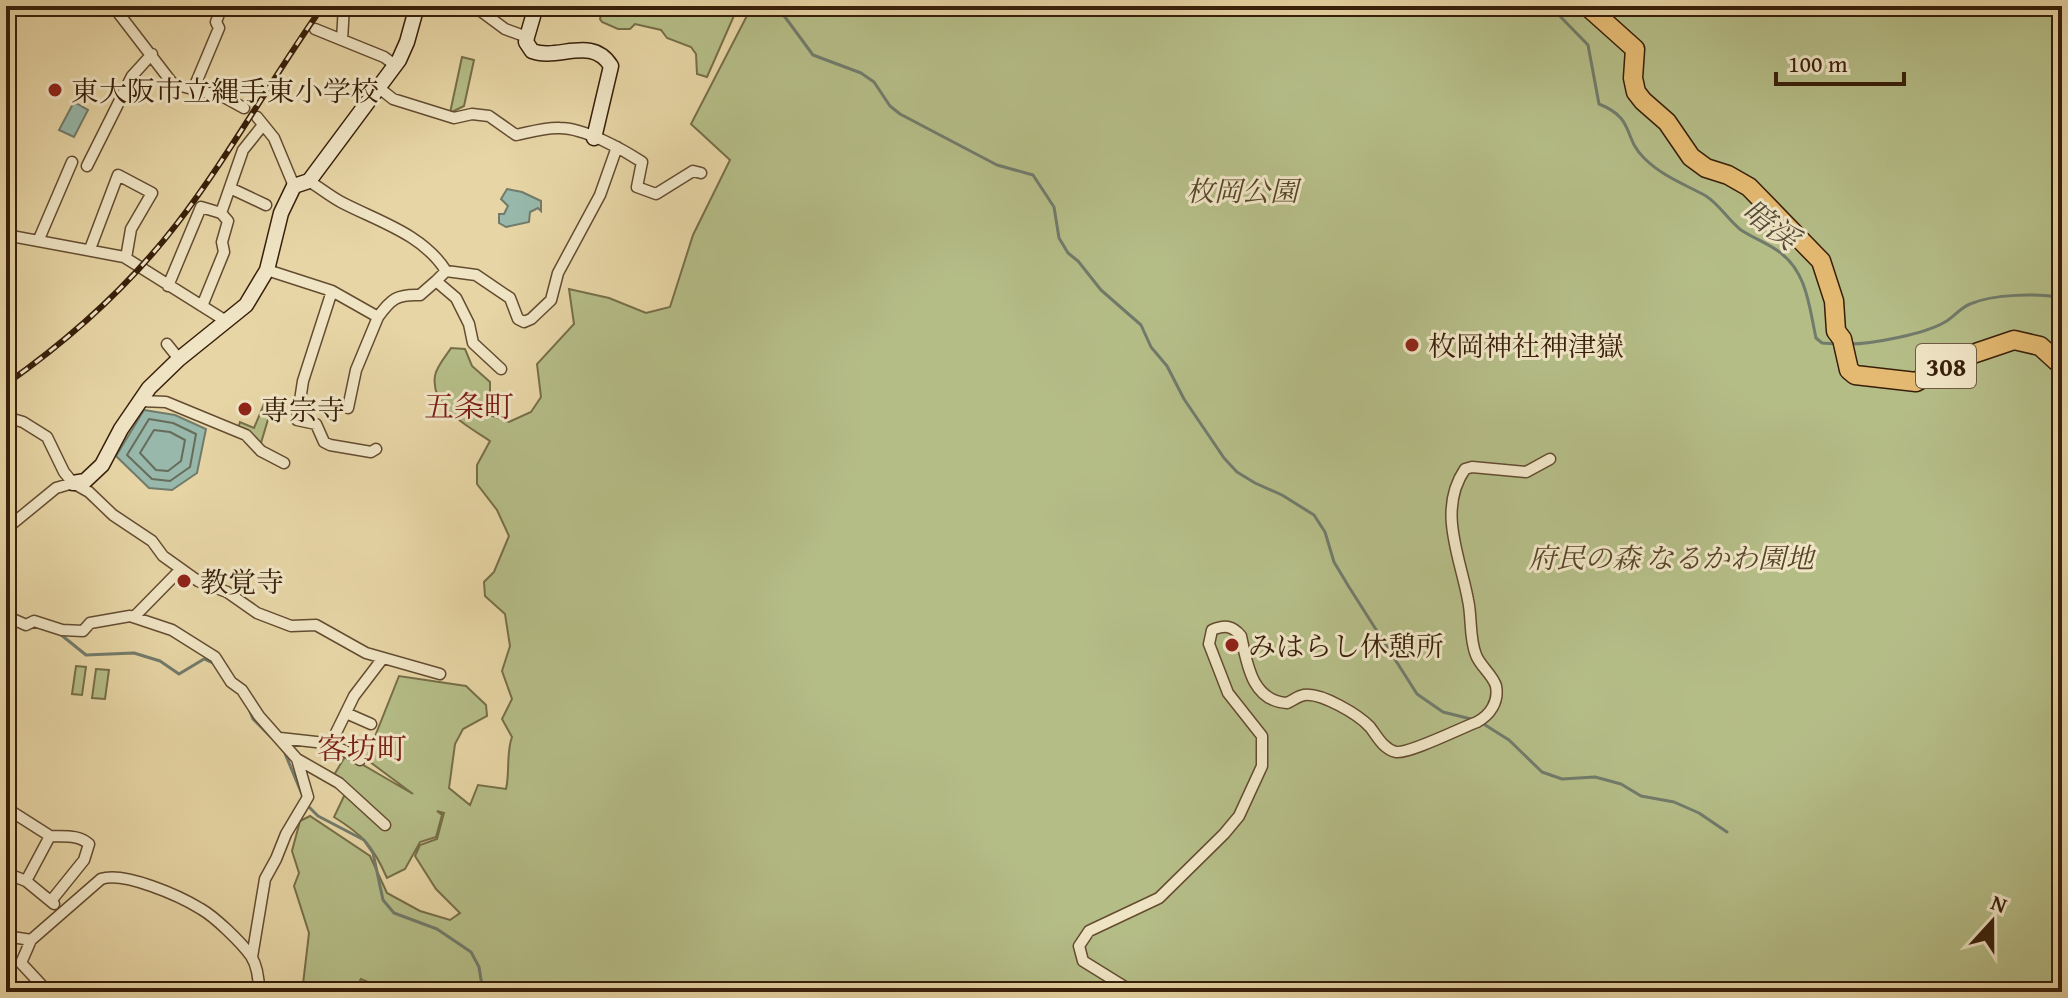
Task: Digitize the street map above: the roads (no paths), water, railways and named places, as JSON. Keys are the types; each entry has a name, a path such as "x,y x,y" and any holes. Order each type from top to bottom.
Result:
{"highway":[{"name":"308","path":"1587,6 1635,49 1633,78 1636,92 1667,122 1691,157 1706,168 1728,175 1749,187 1815,253 1829,281 1834,301 1834,325 1849,370 1864,378 1916,382 1955,360 2014,340 2040,346 2062,366"}],"street":[{"path":"113,6 173,84 224,97 244,108"},
{"path":"193,90 219,28 216,22 222,6"},
{"path":"342,40 344,6"},
{"path":"6,529 56,488 85,481 102,465 121,429 149,388 179,359 246,305 267,270 281,213 294,186 309,181 395,65 407,42 417,6"},
{"path":"474,6 505,29 527,37"},
{"path":"536,6 526,42 532,51 558,54 565,50 583,50 607,60 611,66 594,138"},
{"path":"315,29 384,57 395,65"},
{"path":"87,166 132,76 152,54"},
{"path":"379,88 393,99 454,118 472,114 489,116 516,135 562,128 594,138 642,162 637,187 656,194 693,171 701,173"},
{"path":"221,213 243,150 260,121 274,138 294,186"},
{"path":"309,181 342,202 393,226 439,260 446,271 476,275 510,298 518,319 524,322 551,300 558,273 600,195 617,147"},
{"path":"39,239 72,162"},
{"path":"90,249 118,175 152,193 131,229 126,258"},
{"path":"230,188 266,205"},
{"path":"168,286 201,207 221,213 228,221 222,242 224,252 202,306"},
{"path":"6,235 126,258 226,321"},
{"path":"267,270 332,291 378,317"},
{"path":"348,408 356,370 378,317 393,297 420,295 446,271"},
{"path":"436,281 456,298 469,324 473,343 501,369"},
{"path":"332,291 303,381 297,420 316,424 324,442 330,445 371,452 376,449"},
{"path":"167,344 179,359"},
{"path":"140,401 166,402 246,435 261,451 284,463"},
{"path":"6,417 23,422 47,437 64,472 73,483 152,541 163,556 198,581 227,592 257,613 291,626 316,625 366,653 440,674"},
{"path":"1133,992 1083,961 1079,946 1082,939 1098,926 1152,902 1167,891 1239,816 1262,766 1262,736 1228,693 1209,644 1212,630 1222,626 1237,631 1241,636 1252,682 1272,699 1287,703 1302,695 1310,695 1349,710 1367,724 1385,747 1395,752 1413,749 1477,722 1487,716 1493,707 1496,686 1474,648 1469,602 1451,514 1452,491 1465,469 1526,472 1550,459"},
{"path":"134,617 181,569"},
{"path":"6,616 26,625 34,621 72,632 83,631 90,623 111,617 134,617 172,630 215,657 231,682 242,690 259,716 297,759 339,783 385,825"},
{"path":"330,745 354,696 383,658"},
{"path":"346,713 371,724"},
{"path":"280,738 330,745 360,760"},
{"path":"252,957 265,879 308,797 297,759"},
{"path":"6,808 50,836 78,837 89,844 84,860 51,901"},
{"path":"26,881 50,836"},
{"path":"6,873 26,881 63,911"},
{"path":"48,992 21,963 31,940 108,876 171,895 201,909 252,957 259,977 259,992"},
{"path":"6,936 31,940"}],"water":[{"path":"74,102 88,110 74,137 59,130"},
{"path":"507,189 541,201 541,211 538,208 530,212 529,222 506,227 499,223 499,214 504,214 508,206 501,199"},
{"path":"144,410 175,415 206,429 197,473 172,490 149,488 116,456"}],"waterway":[{"path":"769,6 785,17 813,55 861,73 874,82 890,106 900,114 997,165 1033,175 1054,207 1059,238 1068,253 1101,290 1141,325 1151,347 1167,366 1184,399 1224,458 1237,472 1314,515 1325,532 1334,562 1417,694 1443,712 1475,720"},
{"name":"暗渓","path":"1550,6 1588,45 1599,104 1624,122 1637,150 1666,175 1706,196 1741,230 1788,259 1805,290 1816,338 1822,343 1837,344"},
{"name":"暗渓","path":"1849,344 1884,340 1925,330 1945,322 1966,306 1991,298 2028,295 2062,298"},
{"path":"60,634 86,655 134,653 160,661 179,674 204,659 213,663"},
{"path":"249,709 253,719 271,737"},
{"path":"1482,723 1509,740 1542,772 1562,779 1595,777 1621,784 1641,796 1674,802 1699,813 1727,832"},
{"path":"284,751 304,799"},
{"path":"308,806 318,816 364,840 373,853 383,900 394,913 437,929 471,952 479,967 483,992"}],"railway":[{"path":"6,384 97,311 158,248 214,172 323,6"}],"place":[{"name":"東大阪市立縄手東小学校","path":"55,90"},
{"name":"枚岡神社神津嶽","path":"1412,345"},
{"name":"専宗寺","path":"245,409"},
{"name":"教覚寺","path":"184,581"},
{"name":"みはらし休憩所","path":"1232,645"}],"district":[{"name":"五条町","path":"469,406"},
{"name":"客坊町","path":"362,748"}],"park label":[{"name":"枚岡公園","path":"1242,190"},
{"name":"府民の森 なるかわ園地","path":"1671,557"}]}
